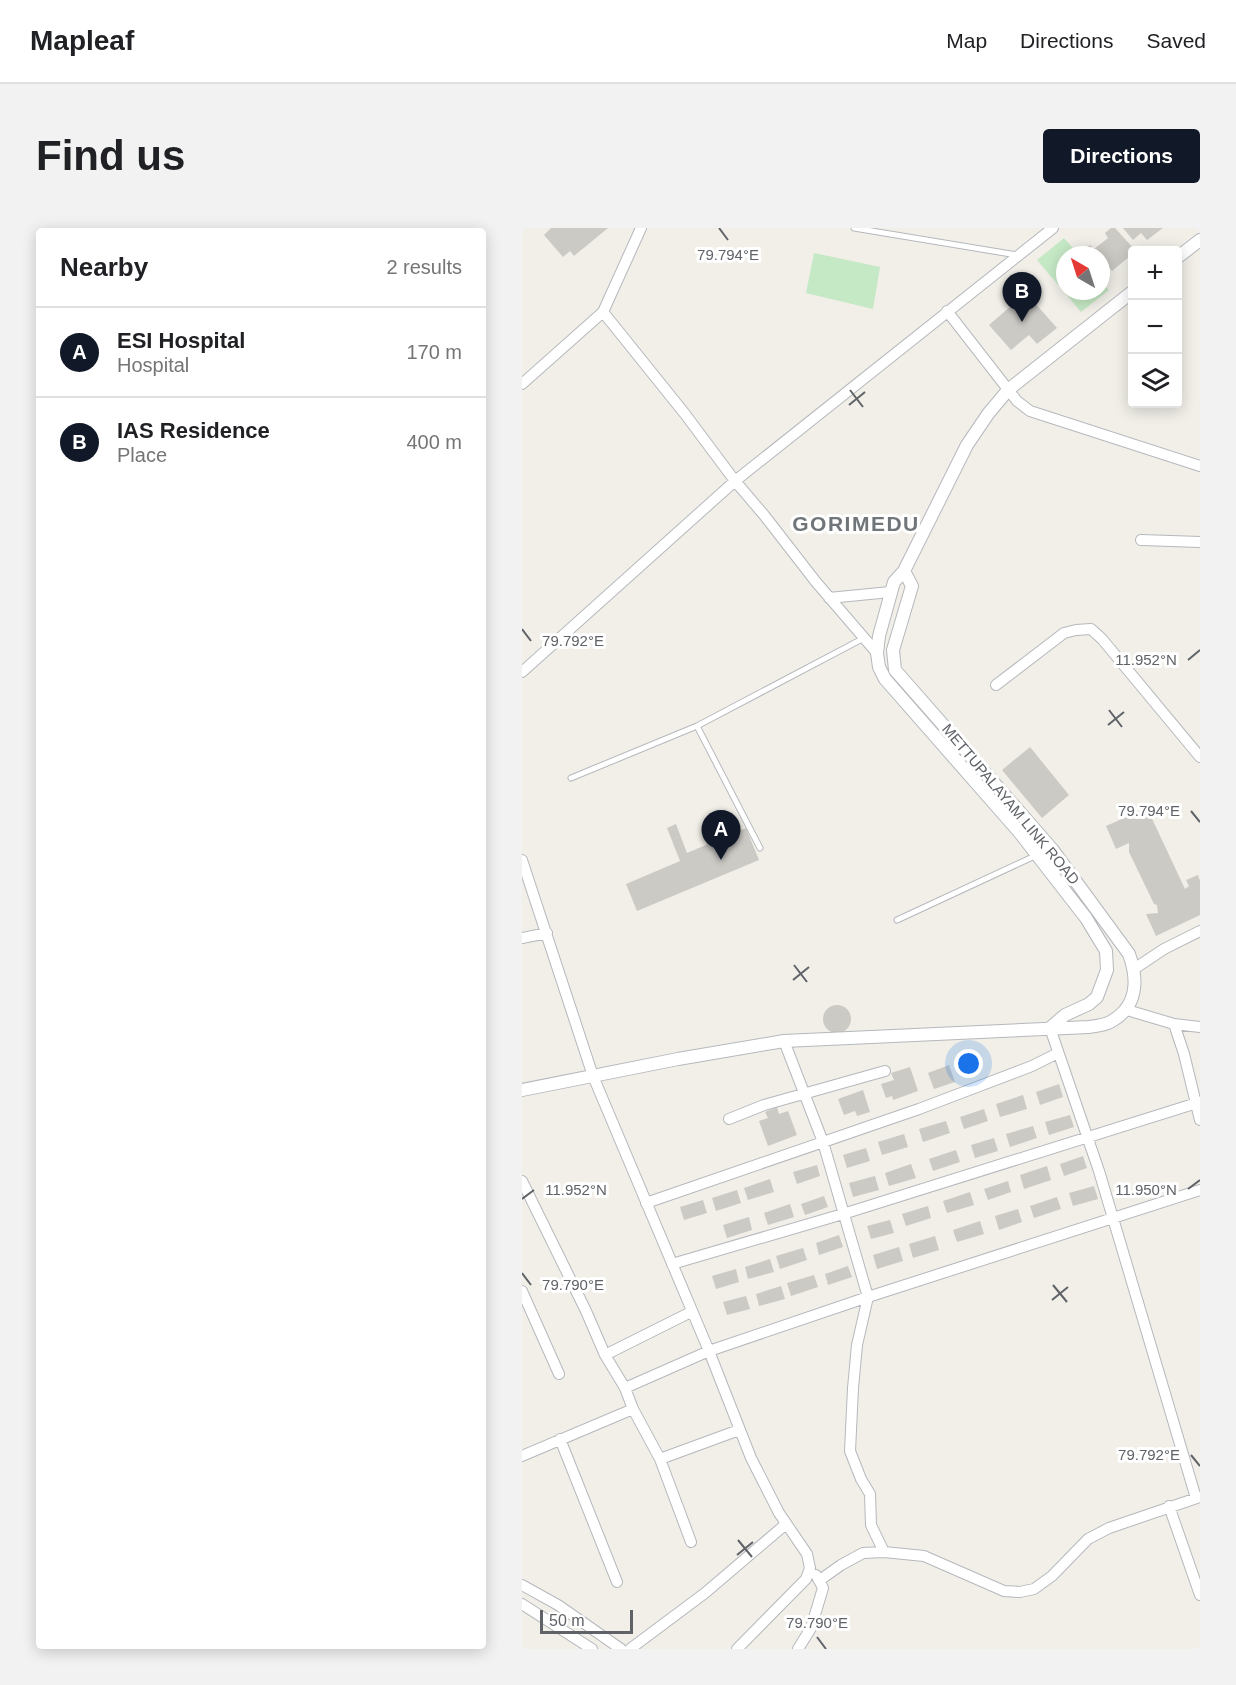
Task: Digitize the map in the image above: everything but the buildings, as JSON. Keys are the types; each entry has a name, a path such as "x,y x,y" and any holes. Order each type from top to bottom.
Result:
{"street":[{"path":"522,384 603,312 641,228"},
{"path":"522,672 735,481 1053,228"},
{"path":"1182,254 1200,240"},
{"path":"1050,1028 1065,1015 1089,1004 1097,997 1107,970 1106,951 1086,918 1037,855 885,679 879,667 877,653 884,614 894,582 904,571 967,445 988,414 1008,390 1128,295"},
{"path":"946,311 1017,401 1030,411 1200,466"},
{"path":"603,312 685,414 735,481 877,653"},
{"path":"1141,540 1200,542"},
{"name":"METTUPALAYAM LINK ROAD","path":"904,571 912,586 893,650 895,670 1052,849 1129,954 1134,969"},
{"path":"830,598 890,592"},
{"path":"996,685 1064,633 1091,629 1102,639 1200,757"},
{"path":"522,860 593,1076 709,1351 739,1430 760,1479 786,1524 807,1554 810,1568 820,1580 823,1588 811,1628 798,1649"},
{"path":"522,1090 784,1041 1089,1027 1111,1022 1127,1010 1133,996 1134,969 1164,949 1200,931"},
{"path":"522,938 547,933"},
{"path":"1127,1010 1174,1024 1200,1027"},
{"path":"1174,1024 1184,1054 1200,1120"},
{"path":"820,1580 863,1553 884,1552 924,1556 1004,1591 1020,1592 1034,1589 1052,1576 1088,1539 1109,1528 1198,1497 1087,1137 1050,1028"},
{"path":"784,1041 823,1142 868,1297 857,1345 852,1388 850,1451 861,1479 870,1494 871,1525 884,1552"},
{"path":"646,1203 920,1109 1032,1066 1058,1053"},
{"path":"729,1119 764,1105 885,1071"},
{"path":"672,1264 843,1214 1197,1102"},
{"path":"522,1181 586,1311 604,1355 625,1388 633,1409 660,1459 691,1542"},
{"path":"625,1388 709,1351 1200,1190"},
{"path":"522,1292 560,1374"},
{"path":"604,1355 691,1312"},
{"path":"522,1456 633,1409"},
{"path":"660,1459 739,1430"},
{"path":"560,1439 617,1582"},
{"path":"1169,1506 1200,1595"},
{"path":"630,1649 705,1593 786,1524"},
{"path":"737,1649 797,1590 806,1579 810,1568"},
{"path":"522,1585 558,1605 621,1649"},
{"path":"522,1604 592,1649"}],"lane":[{"path":"854,228 1019,255"},
{"path":"571,778 697,726 865,638"},
{"path":"697,726 760,848"},
{"path":"897,920 1037,855"}],"green space":[{"path":"1064,238 1071,246 1056,246 1056,282 1037,260"},
{"path":"814,253 880,267 873,309 806,293"},
{"path":"1071,300 1096,300 1081,312"}],"place":[{"name":"IAS Residence","path":"1022,322"},
{"name":"ESI Hospital","path":"721,860"}],"district":[{"name":"GORIMEDU","path":"856,523"}]}
